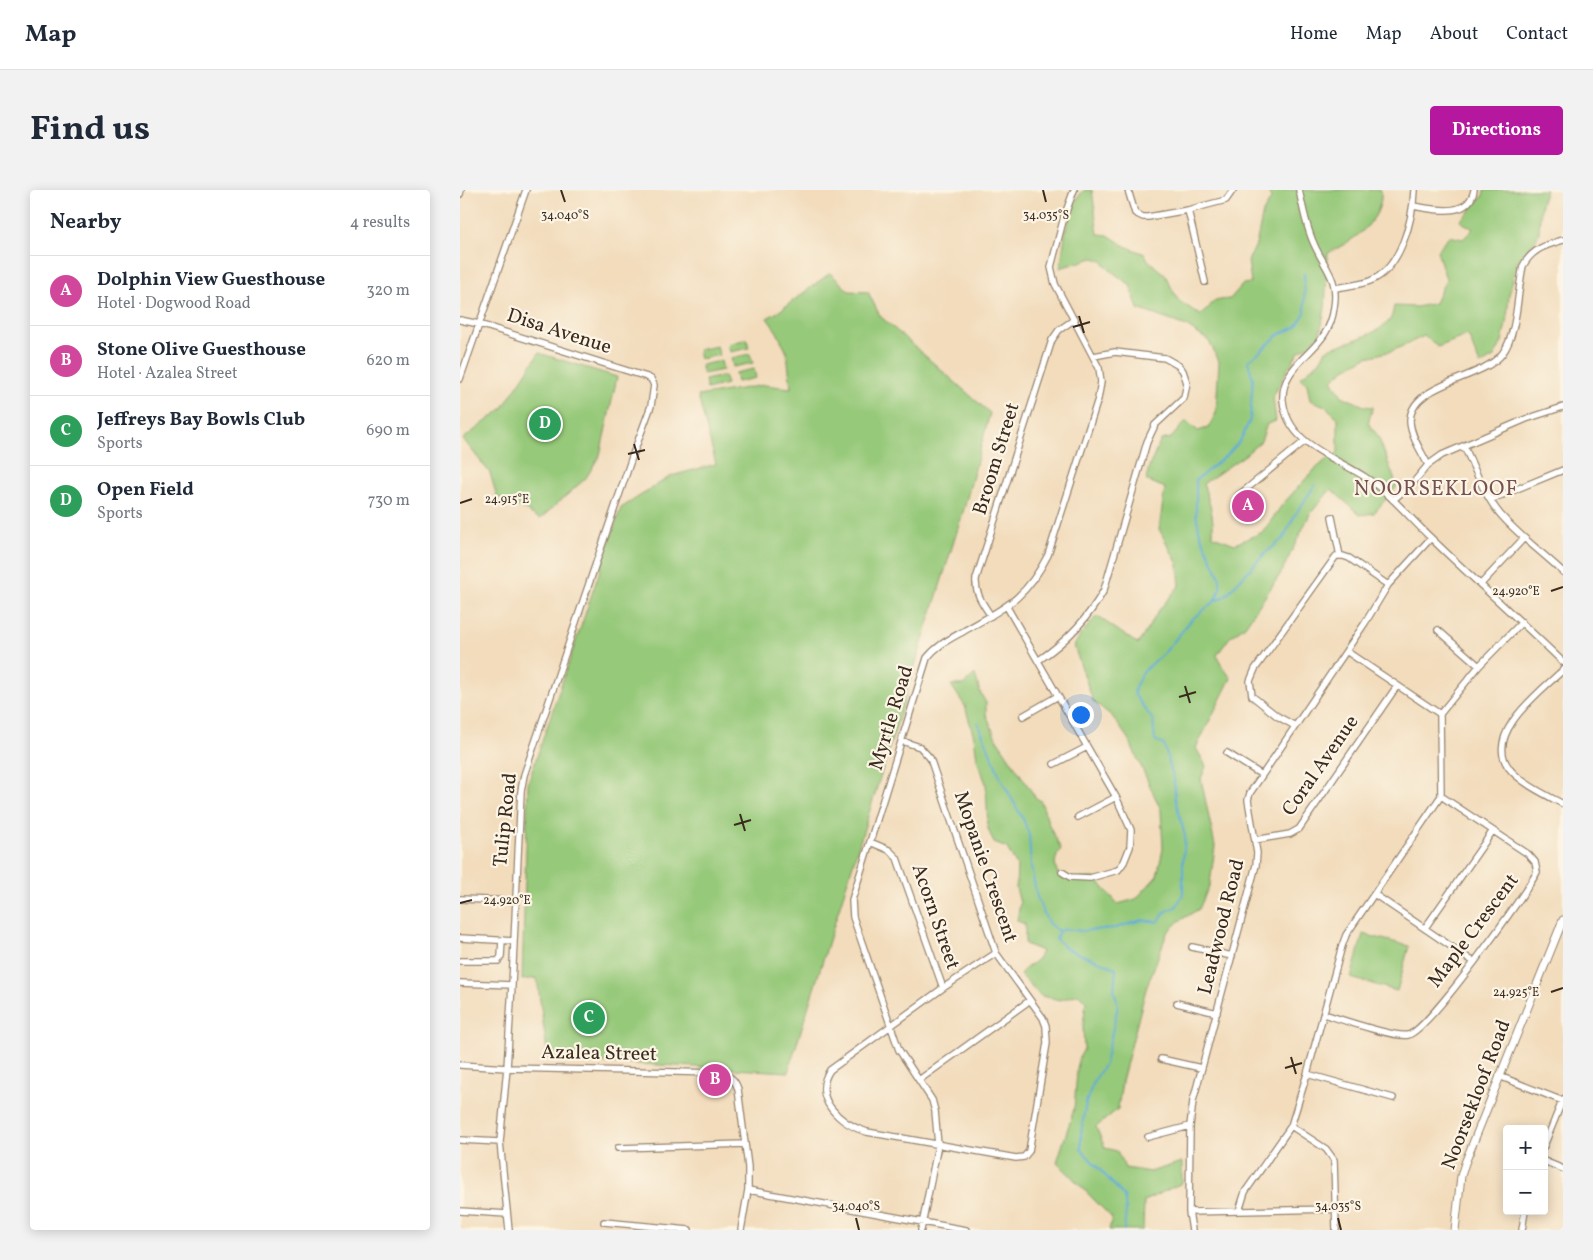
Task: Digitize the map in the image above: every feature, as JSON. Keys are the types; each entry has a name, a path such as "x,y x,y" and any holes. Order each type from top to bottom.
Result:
{"street":[{"path":"460,194 461,190"},
{"path":"460,379 526,190"},
{"name":"Myrtle Road","path":"921,1230 938,1145 935,1111 932,1100 898,1050 852,911 852,900 927,658 938,646 1007,607 1024,593 1037,575 1048,555 1098,399 1101,375 1094,356 1055,284 1051,267 1064,217 1074,190"},
{"path":"1128,190 1135,213 1143,217 1188,210 1226,200 1233,190"},
{"path":"1299,190 1313,243 1330,271 1336,288 1335,306 1331,323 1324,336 1293,368 1284,391 1286,410 1291,424 1306,442 1366,477 1393,500 1563,662"},
{"path":"1336,288 1371,280 1387,269 1398,254 1406,235 1413,206 1414,190"},
{"path":"1413,206 1457,209 1470,200 1474,190"},
{"path":"1188,210 1204,282"},
{"path":"1428,465 1411,428 1411,417 1414,409 1434,389 1480,370 1503,354 1512,336 1523,266 1527,258 1539,248 1563,240"},
{"name":"Broom Street","path":"991,616 980,600 976,579 1052,340 1058,330 1075,319"},
{"name":"Disa Avenue","path":"460,320 479,324 647,377"},
{"path":"1038,660 1070,636 1096,605 1104,590 1147,442 1155,425 1184,398 1187,383 1184,371 1165,358 1115,352 1094,356"},
{"name":"Tulip Road","path":"509,1230 500,1142 507,1068 520,808 524,775 630,462 651,406 654,385 651,379 647,377"},
{"path":"1393,500 1413,483 1428,465 1442,455 1526,419 1563,407"},
{"path":"1239,495 1306,442"},
{"path":"1464,446 1490,500 1500,514 1524,538 1562,569"},
{"path":"1490,500 1563,470"},
{"path":"1332,517 1340,556"},
{"name":"Leadwood Road","path":"1192,1230 1190,1212 1190,1126 1193,1102 1256,865 1257,853 1248,800 1250,793 1388,585 1431,538"},
{"path":"1481,584 1524,538"},
{"path":"1295,726 1277,716 1254,698 1250,689 1250,678 1333,559 1340,556 1349,558 1388,585"},
{"path":"1007,607 1116,797 1130,830 1130,847 1124,862 1118,870 1090,878 1070,877 1062,872"},
{"path":"1239,1211 1245,1192 1292,1126 1346,935 1441,796 1440,714 1479,666 1522,622"},
{"path":"1438,630 1479,666"},
{"path":"1346,651 1440,714"},
{"path":"1563,670 1520,711 1504,736 1502,748 1504,759 1509,769 1563,804"},
{"name":"Coral Avenue","path":"1255,840 1290,834 1299,829 1397,686"},
{"path":"1023,716 1058,696"},
{"name":"Mopanie Crescent","path":"902,741 920,747 932,762 996,953 1043,1018 1046,1026 1047,1043 1028,1154 1024,1157 1016,1158 938,1145"},
{"path":"1054,764 1087,746"},
{"path":"1227,753 1262,775"},
{"name":"Maple Crescent","path":"1324,1014 1395,1034 1411,1034 1422,1026 1474,962 1537,872 1537,867 1532,858 1441,796"},
{"path":"1078,818 1116,797"},
{"path":"1425,928 1492,832"},
{"name":"Acorn Street","path":"870,842 889,850 897,858 943,988"},
{"path":"1374,894 1474,962"},
{"path":"460,899 516,900"},
{"name":"Noorsekloof Road","path":"1455,1230 1465,1163 1563,920"},
{"path":"460,938 514,941"},
{"path":"460,961 498,960 501,957 502,940"},
{"path":"1192,947 1232,956"},
{"path":"938,1145 856,1129 835,1114 828,1104 824,1094 824,1078 830,1070 890,1025 996,953"},
{"path":"460,983 512,985"},
{"path":"919,1080 1029,1000"},
{"path":"1177,1003 1217,1012"},
{"path":"1161,1059 1201,1068"},
{"name":"Azalea Street","path":"460,1065 507,1068 717,1073 730,1076 735,1080 738,1089 745,1144"},
{"path":"1308,1074 1393,1098"},
{"path":"1499,1076 1563,1100 1548,1136"},
{"path":"1148,1137 1190,1126"},
{"path":"1292,1126 1326,1149 1334,1160 1336,1230"},
{"path":"460,1140 500,1142"},
{"path":"618,1148 745,1144 748,1166 748,1190 741,1230"},
{"path":"1548,1163 1563,1169"},
{"path":"748,1190 966,1230"},
{"path":"1190,1212 1335,1209"},
{"path":"460,1211 507,1214"},
{"path":"1522,1230 1524,1215"},
{"path":"604,1222 689,1230"}],"green space":[{"path":"1084,190 1092,190 1098,234 1108,235 1125,246 1145,254 1148,260 1165,275 1178,300 1200,315 1214,302 1230,299 1243,284 1251,283 1248,261 1256,245 1263,212 1271,199 1268,190 1381,190 1381,201 1378,211 1365,229 1357,236 1328,253 1325,308 1320,334 1310,345 1299,351 1273,397 1276,421 1267,424 1261,441 1245,455 1203,484 1211,510 1213,536 1235,544 1263,532 1282,505 1312,472 1327,459 1338,453 1338,418 1325,406 1310,400 1307,384 1300,378 1319,362 1326,350 1362,337 1386,324 1392,317 1394,306 1417,307 1435,303 1446,279 1437,251 1449,236 1463,239 1473,229 1460,221 1483,196 1484,190 1546,190 1541,204 1539,232 1536,240 1524,252 1517,263 1509,295 1507,319 1502,342 1494,357 1480,365 1468,335 1438,347 1424,336 1392,351 1367,357 1345,369 1332,380 1342,396 1364,406 1373,407 1368,423 1378,436 1397,486 1374,513 1360,515 1331,489 1310,514 1281,573 1245,626 1230,637 1217,655 1231,678 1196,748 1206,766 1201,779 1215,846 1210,884 1199,909 1179,921 1167,933 1146,989 1122,1081 1118,1109 1096,1127 1105,1148 1117,1151 1125,1168 1150,1172 1182,1162 1182,1183 1144,1201 1143,1230 1109,1230 1112,1218 1057,1162 1074,1109 1078,1060 1084,1049 1083,1025 1086,1002 1079,994 1060,1000 1041,996 1020,974 1036,961 1042,951 1025,944 1025,924 1017,921 1020,903 1016,888 1017,866 1007,848 994,843 988,829 986,784 977,759 974,737 965,706 951,685 963,685 975,674 980,692 986,703 986,714 996,738 1036,798 1041,801 1049,825 1061,849 1055,863 1060,877 1071,879 1095,878 1118,904 1136,899 1157,876 1163,849 1161,810 1129,740 1112,716 1093,701 1074,646 1081,634 1097,616 1138,644 1159,610 1180,585 1178,564 1159,529 1165,488 1146,480 1149,467 1161,440 1171,438 1186,421 1198,431 1208,428 1216,413 1219,361 1209,341 1186,326 1138,309 1130,285 1110,270 1101,260 1093,258 1060,268 1069,217"},
{"path":"830,273 849,291 868,292 880,316 990,413 964,509 788,1072 548,1059 537,978 522,980 528,783 621,508 671,476 716,464 698,396 764,385 791,388 787,353 777,332 767,318 778,312"},
{"path":"747,339 749,348 730,352 728,344"},
{"path":"717,346 719,355 700,359 698,350"},
{"path":"539,353 617,377 600,455 586,478 540,519 522,508 497,497 490,473 463,439 502,409"},
{"path":"750,354 753,363 733,367 731,358"},
{"path":"721,361 723,370 703,374 701,365"},
{"path":"754,369 756,378 737,382 735,373"},
{"path":"724,376 727,384 707,389 705,380"},
{"path":"1363,934 1409,946 1397,991 1351,978"}],"waterway":[{"path":"1124,1230 1126,1211 1124,1196 1081,1149 1081,1133 1086,1102 1094,1081 1105,1064 1118,1006 1114,990 1116,968 1067,949 1056,939 1059,931 1066,929 1082,931 1115,928 1142,920 1158,922 1165,912 1177,906 1183,894 1185,836 1175,798 1174,780 1164,745 1155,740 1153,720 1134,694 1135,687 1143,672 1166,651 1192,619 1214,602 1220,589 1220,578 1200,534 1196,514 1196,480 1228,454 1240,441 1250,420 1253,379 1248,361 1278,335 1296,327 1305,313 1304,273"},
{"path":"1215,601 1225,596 1265,553 1283,539 1295,515 1315,485"},
{"path":"978,723 1001,779 1024,821 1029,835 1031,867 1037,897 1048,923 1058,931"}],"place":[{"name":"Open Field","path":"545,424"},
{"name":"Dolphin View Guesthouse","path":"1248,506"},
{"name":"Jeffreys Bay Bowls Club","path":"589,1018"},
{"name":"Stone Olive Guesthouse","path":"715,1080"}],"district":[{"name":"NOORSEKLOOF","path":"1436,489"}]}
